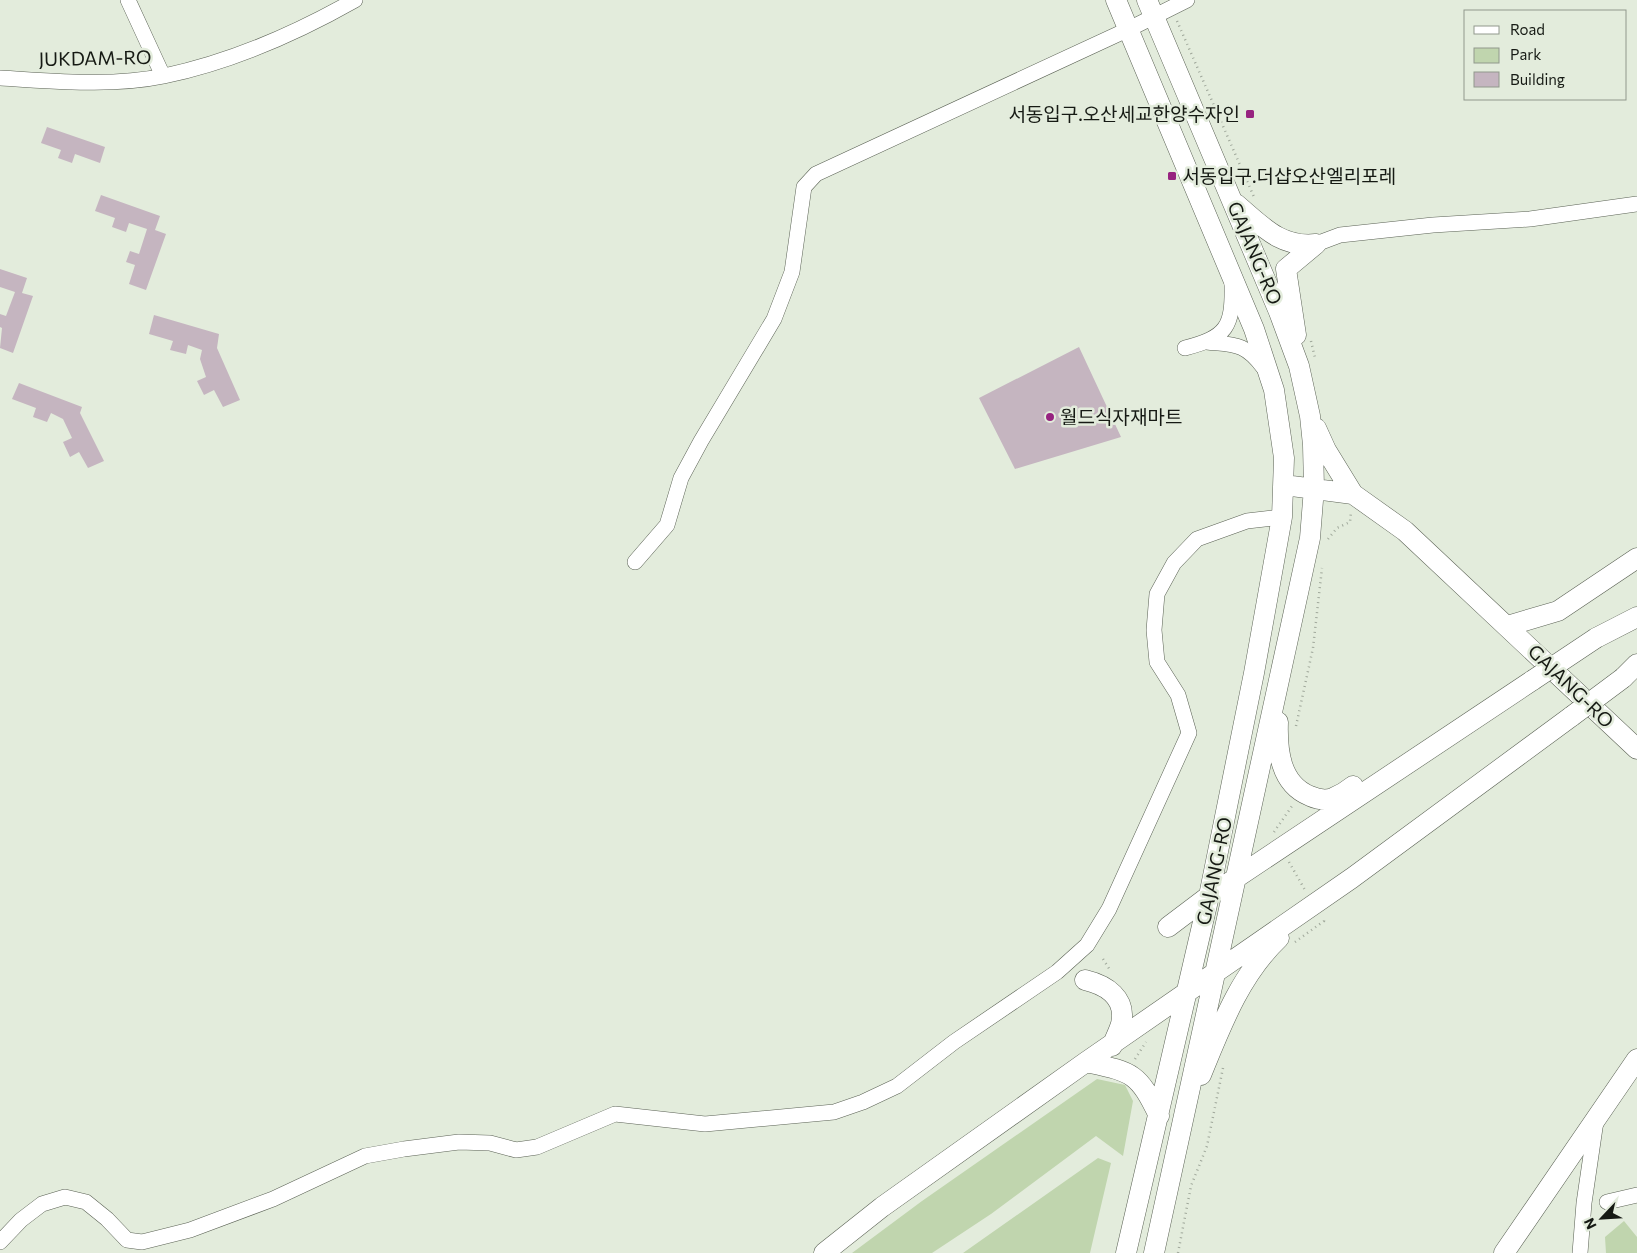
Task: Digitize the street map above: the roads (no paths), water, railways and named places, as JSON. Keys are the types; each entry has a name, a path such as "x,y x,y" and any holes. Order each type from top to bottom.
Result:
{"main road":[{"name":"GAJANG-RO","path":"1116,0 1254,328 1274,390 1284,458 1282,517 1256,664 1209,896 1126,1253"},
{"name":"GAJANG-RO","path":"1151,8 1279,312 1299,366 1310,416 1314,488 1310,538 1154,1253"},
{"path":"1233,202 1270,233 1300,246 1316,244"},
{"path":"1299,366 1286,270 1316,244"},
{"path":"1310,416 1326,450 1354,494"},
{"name":"GAJANG-RO","path":"1284,485 1354,494 1405,531 1637,749"},
{"path":"1507,626 1558,612 1637,558"},
{"path":"1215,968 1200,936 1185,926 1168,927 1209,896 1596,638 1637,617"},
{"path":"1284,659 1278,743 1282,765 1289,778 1302,792 1318,799 1331,799 1460,717 1527,684"},
{"path":"824,1253 882,1207 1086,1062 1186,995 1215,968 1315,905 1572,716 1630,671"},
{"path":"1182,1120 1218,1034 1245,980 1273,943 1315,905"},
{"path":"1085,980 1110,989 1120,1006 1122,1022 1112,1046"},
{"path":"1504,1253 1596,1120 1629,1078 1637,1059"},
{"path":"1086,1062 1126,1072 1147,1090 1159,1116"}],"street":[{"path":"128,0 163,76"},
{"name":"JUKDAM-RO","path":"0,78 75,82 163,76 238,56 327,16 355,0"},
{"path":"635,562 667,525 681,478 700,441 774,319 792,272 804,187 810,180 816,174 1129,29 1151,8 1187,0"},
{"path":"1316,244 1340,235 1433,225 1530,219 1637,204"},
{"path":"1185,348 1207,342 1217,336 1228,324 1233,310 1232,275"},
{"path":"1207,342 1240,345 1253,353 1264,369 1274,390"},
{"path":"0,1242 21,1220 42,1204 65,1197 86,1202 107,1219 127,1240 142,1242 190,1230 273,1199 365,1156 458,1142 490,1143 516,1150 537,1147 615,1114 705,1124 834,1112 863,1102 897,1086 954,1042 1057,972 1087,946 1109,909 1189,733 1178,695 1157,662 1154,630 1157,594 1174,563 1197,539 1246,521 1282,517"},
{"path":"1580,1253 1584,1203 1596,1120"},
{"path":"1606,1202 1637,1195"}],"place":[{"name":"서동입구.오산세교한양수자인","path":"1250,114"},
{"name":"서동입구.더샵오산엘리포레","path":"1172,176"},
{"name":"월드식자재마트","path":"1050,417"}]}
